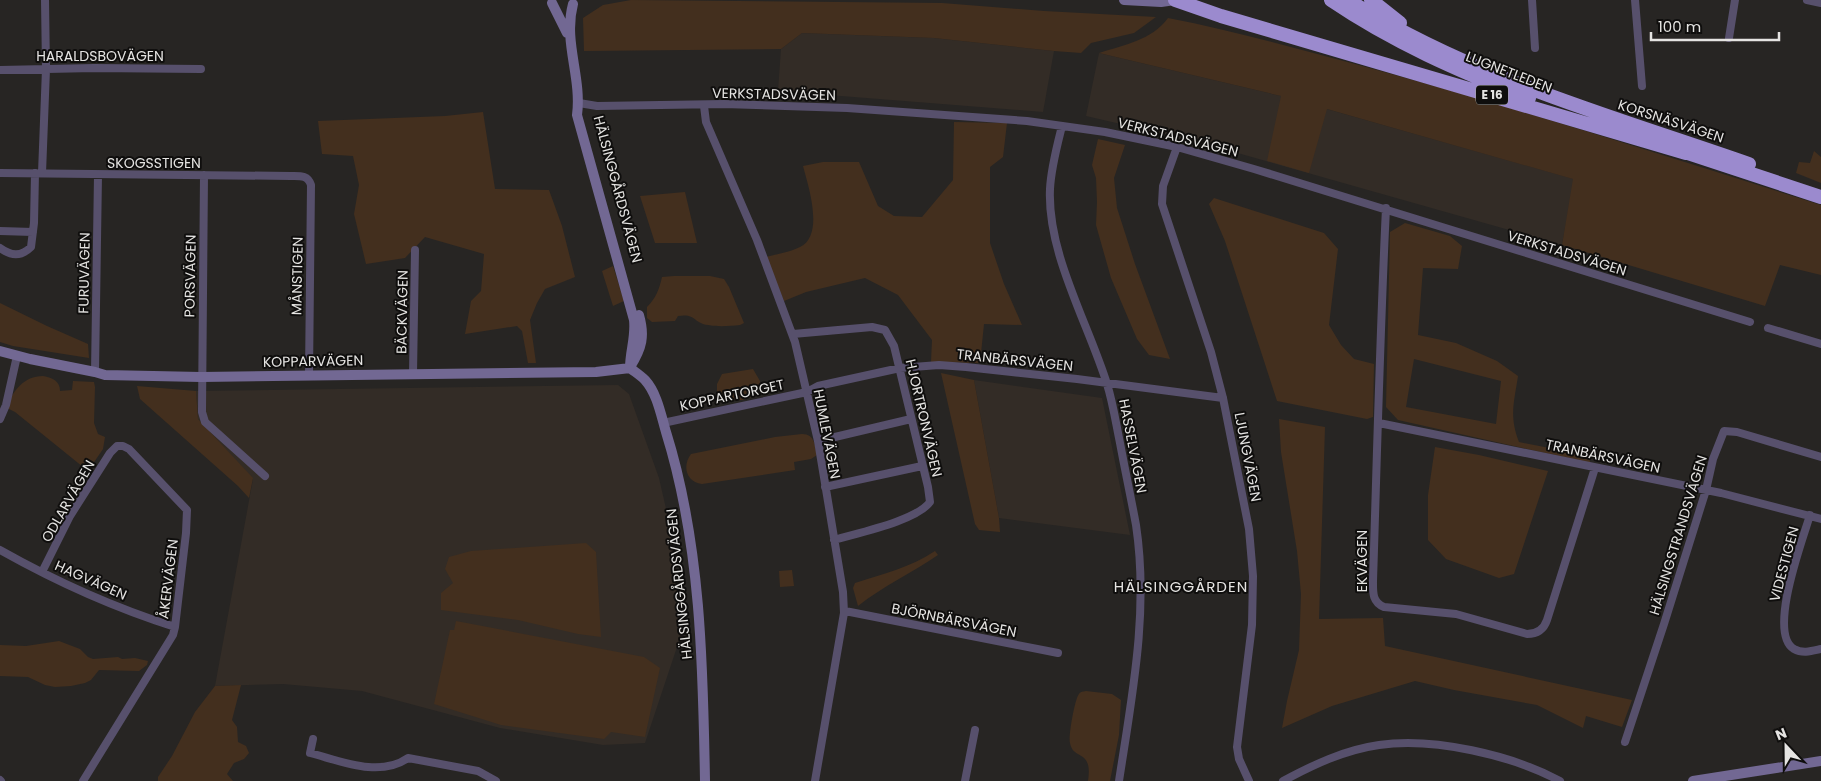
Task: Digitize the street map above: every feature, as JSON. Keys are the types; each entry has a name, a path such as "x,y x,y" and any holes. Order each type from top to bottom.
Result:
{"highway":[{"name":"E 16","path":"1175,0 1221,16 1686,153"},
{"name":"LUGNETLEDEN","path":"1331,0 1400,42 1462,72 1686,153"},
{"name":"LUGNETLEDEN","path":"1348,0 1386,24 1435,49 1512,80"},
{"name":"E 16","path":"1371,0 1405,27 1512,80"},
{"name":"KORSNÄSVÄGEN","path":"1512,80 1563,101 1623,122 1821,187"},
{"name":"KORSNÄSVÄGEN","path":"1686,153 1821,196"}],"street":[{"path":"0,248 12,254 23,253 31,247 46,69 45,0"},
{"path":"1124,0 1161,2 1175,0"},
{"path":"1532,0 1535,48"},
{"path":"1636,0 1642,86"},
{"path":"1729,38 1735,0"},
{"path":"1807,0 1821,3"},
{"path":"550,2 560,6 575,2"},
{"name":"HÄLSINGGÅRDSVÄGEN","path":"550,2 569,36"},
{"name":"HÄLSINGGÅRDSVÄGEN","path":"575,2 569,18 569,36 578,103 578,122 634,320 634,342 630,353 630,368 645,380 655,398 681,490 692,556 702,673 705,781"},
{"name":"HARALDSBOVÄGEN","path":"0,70 201,69"},
{"name":"VERKSTADSVÄGEN","path":"578,103 598,106 704,106 724,104 847,108 1003,119 1062,126 1177,147 1386,208 1750,322"},
{"name":"HUMLEVÄGEN","path":"704,106 708,128 757,240 793,334 818,441 844,611 815,781"},
{"name":"HASSELVÄGEN","path":"1062,126 1050,188 1054,234 1061,259 1107,384 1136,524 1142,592 1135,676 1119,781"},
{"name":"LJUNGVÄGEN","path":"1177,147 1164,186 1162,208 1211,352 1223,398 1249,529 1253,576 1252,625 1238,735 1239,759 1249,781"},
{"name":"SKOGSSTIGEN","path":"0,173 298,176 307,178"},
{"name":"FURUVÄGEN","path":"95,372 98,175"},
{"name":"PORSVÄGEN","path":"204,175 202,412 205,422 265,476"},
{"name":"MÅNSTIGEN","path":"307,178 311,185 309,375"},
{"name":"EKVÄGEN","path":"1386,208 1380,316 1379,423 1373,591 1377,603 1384,607 1456,614 1527,634 1532,634 1542,629 1547,620 1595,468"},
{"path":"0,231 33,232"},
{"name":"BÄCKVÄGEN","path":"413,374 415,250"},
{"name":"HJORTRONVÄGEN","path":"793,334 872,327 885,330 891,339 900,368 930,501 923,509 904,518 834,540"},
{"path":"1768,328 1821,344"},
{"name":"KOPPARVÄGEN","path":"0,351 105,375 201,377 596,372 630,368"},
{"path":"0,419 6,405 17,356"},
{"name":"TRANBÄRSVÄGEN","path":"807,392 818,386 900,368 939,365 1223,398"},
{"name":"KOPPARTORGET","path":"663,423 807,392"},
{"path":"818,441 911,419"},
{"name":"TRANBÄRSVÄGEN","path":"1379,423 1706,490 1821,519"},
{"name":"HÄLSINGSTRANDSVÄGEN","path":"1625,742 1706,490 1713,459 1724,431 1737,432 1821,457"},
{"name":"ODLARVÄGEN","path":"42,572 70,516 110,453 118,446"},
{"name":"ÅKERVÄGEN","path":"83,781 173,634 186,533 187,510 128,449 118,446"},
{"path":"825,487 922,466"},
{"name":"VIDESTIGEN","path":"1810,516 1786,600 1784,628 1788,642 1796,650 1804,652 1821,649"},
{"name":"HAGVÄGEN","path":"0,550 95,597 175,627"},
{"name":"BJÖRNBÄRSVÄGEN","path":"844,611 1058,653"},
{"path":"965,781 975,730"},
{"path":"313,739 310,754 349,763 384,768 400,764 408,758 478,772 496,781"},
{"path":"1283,781 1313,765 1350,752 1378,745 1409,744 1452,747 1490,755 1540,770 1560,781"},
{"path":"1693,781 1821,761"}],"shaded area":[{"path":"631,0 942,3 1156,17 1134,33 1091,43 1081,53 934,38 802,33 781,49 584,51 583,18 603,5"},
{"path":"1168,18 1215,28 1355,64 1472,97 1821,205 1821,275 1780,265 1765,306 1562,245 1573,179 1327,109 1309,173 1267,161 1281,96 1099,53 1146,37"},
{"path":"802,33 934,38 1054,51 1043,112 778,91 781,49"},
{"path":"1099,53 1281,96 1574,179 1562,245 1199,142 1086,116"},
{"path":"483,112 495,189 549,190 562,226 575,277 545,289 537,303 530,320 536,363 528,363 522,331 517,326 465,334 471,301 481,291 484,254 425,237 405,258 366,264 354,214 359,185 353,156 322,154 318,121 445,116"},
{"path":"954,122 1007,123 1003,157 990,167 990,243 1004,284 1022,325 984,324 980,363 931,362 932,340 898,295 865,278 806,292 784,301 766,257 800,247 808,241 812,232 813,209 803,166 823,162 859,162 878,206 894,216 922,217 953,180"},
{"path":"1098,139 1125,145 1114,178 1117,208 1135,264 1170,359 1149,355 1137,339 1111,278 1096,225 1096,178 1092,165"},
{"path":"1814,151 1821,157 1821,183 1796,173 1799,162 1810,163"},
{"path":"685,192 697,243 655,243 640,196"},
{"path":"1214,198 1324,233 1338,249 1329,325 1341,345 1354,359 1374,364 1373,417 1367,419 1277,401 1225,241 1209,204"},
{"path":"1405,223 1450,236 1462,246 1458,269 1423,268 1418,335 1456,343 1497,361 1518,376 1513,417 1519,442 1590,456 1590,463 1398,420 1386,407 1390,232","holes":["1414,359 1501,381 1496,424 1406,407"]},
{"path":"613,266 624,301 613,306 602,271"},
{"path":"710,276 724,279 744,323 732,326 712,326 684,315 678,316 675,321 652,322 647,318 647,307 657,294 662,277"},
{"path":"0,303 88,344 89,358 13,346 0,342"},
{"path":"753,369 760,381 761,392 744,400 734,400 717,392 717,384 722,374"},
{"path":"941,373 974,380 1000,532 979,530 975,524"},
{"path":"43,376 55,381 59,385 60,391 72,390 73,381 94,382 94,423 98,434 105,437 103,449 88,471 15,412 7,408 12,396 20,386 30,379"},
{"path":"974,380 1102,398 1130,535 999,518"},
{"path":"618,385 629,394 659,478 667,513 685,623 645,743 603,745 500,728 362,691 283,684 215,686 253,479 198,419 196,391"},
{"path":"137,386 196,391 198,419 253,478 249,498 140,399"},
{"path":"1279,419 1325,427 1319,619 1383,618 1385,646 1632,700 1622,727 1586,716 1583,728 1537,705 1415,681 1332,706 1282,728 1299,650 1301,594 1297,551 1281,452"},
{"path":"802,434 812,438 817,455 811,459 794,462 795,470 702,484 692,480 687,473 687,463 691,454 775,437"},
{"path":"1435,447 1548,471 1514,574 1499,578 1446,559 1428,540 1428,495"},
{"path":"586,543 596,552 601,637 578,634 518,620 441,610 441,593 453,583 445,569 449,557 471,551"},
{"path":"935,551 938,555 877,592 858,606 853,588 855,583 907,566"},
{"path":"792,570 794,586 780,587 779,571"},
{"path":"456,621 644,657 660,668 645,737 611,732 604,739 501,725 434,704 450,630 454,630"},
{"path":"59,641 80,649 93,659 118,657 148,661 147,665 139,671 99,670 91,680 71,686 55,687 45,685 28,677 0,676 0,645 26,646"},
{"path":"241,685 232,720 237,727 238,742 246,746 249,753 244,759 234,763 227,774 233,781 158,781 158,777 172,756 195,712 215,686"},
{"path":"1081,692 1112,694 1121,700 1119,735 1110,781 1088,781 1088,764 1082,756 1075,752 1070,743 1071,726 1077,697"}],"district":[{"name":"HÄLSINGGÅRDEN","path":"1181,587"}]}
